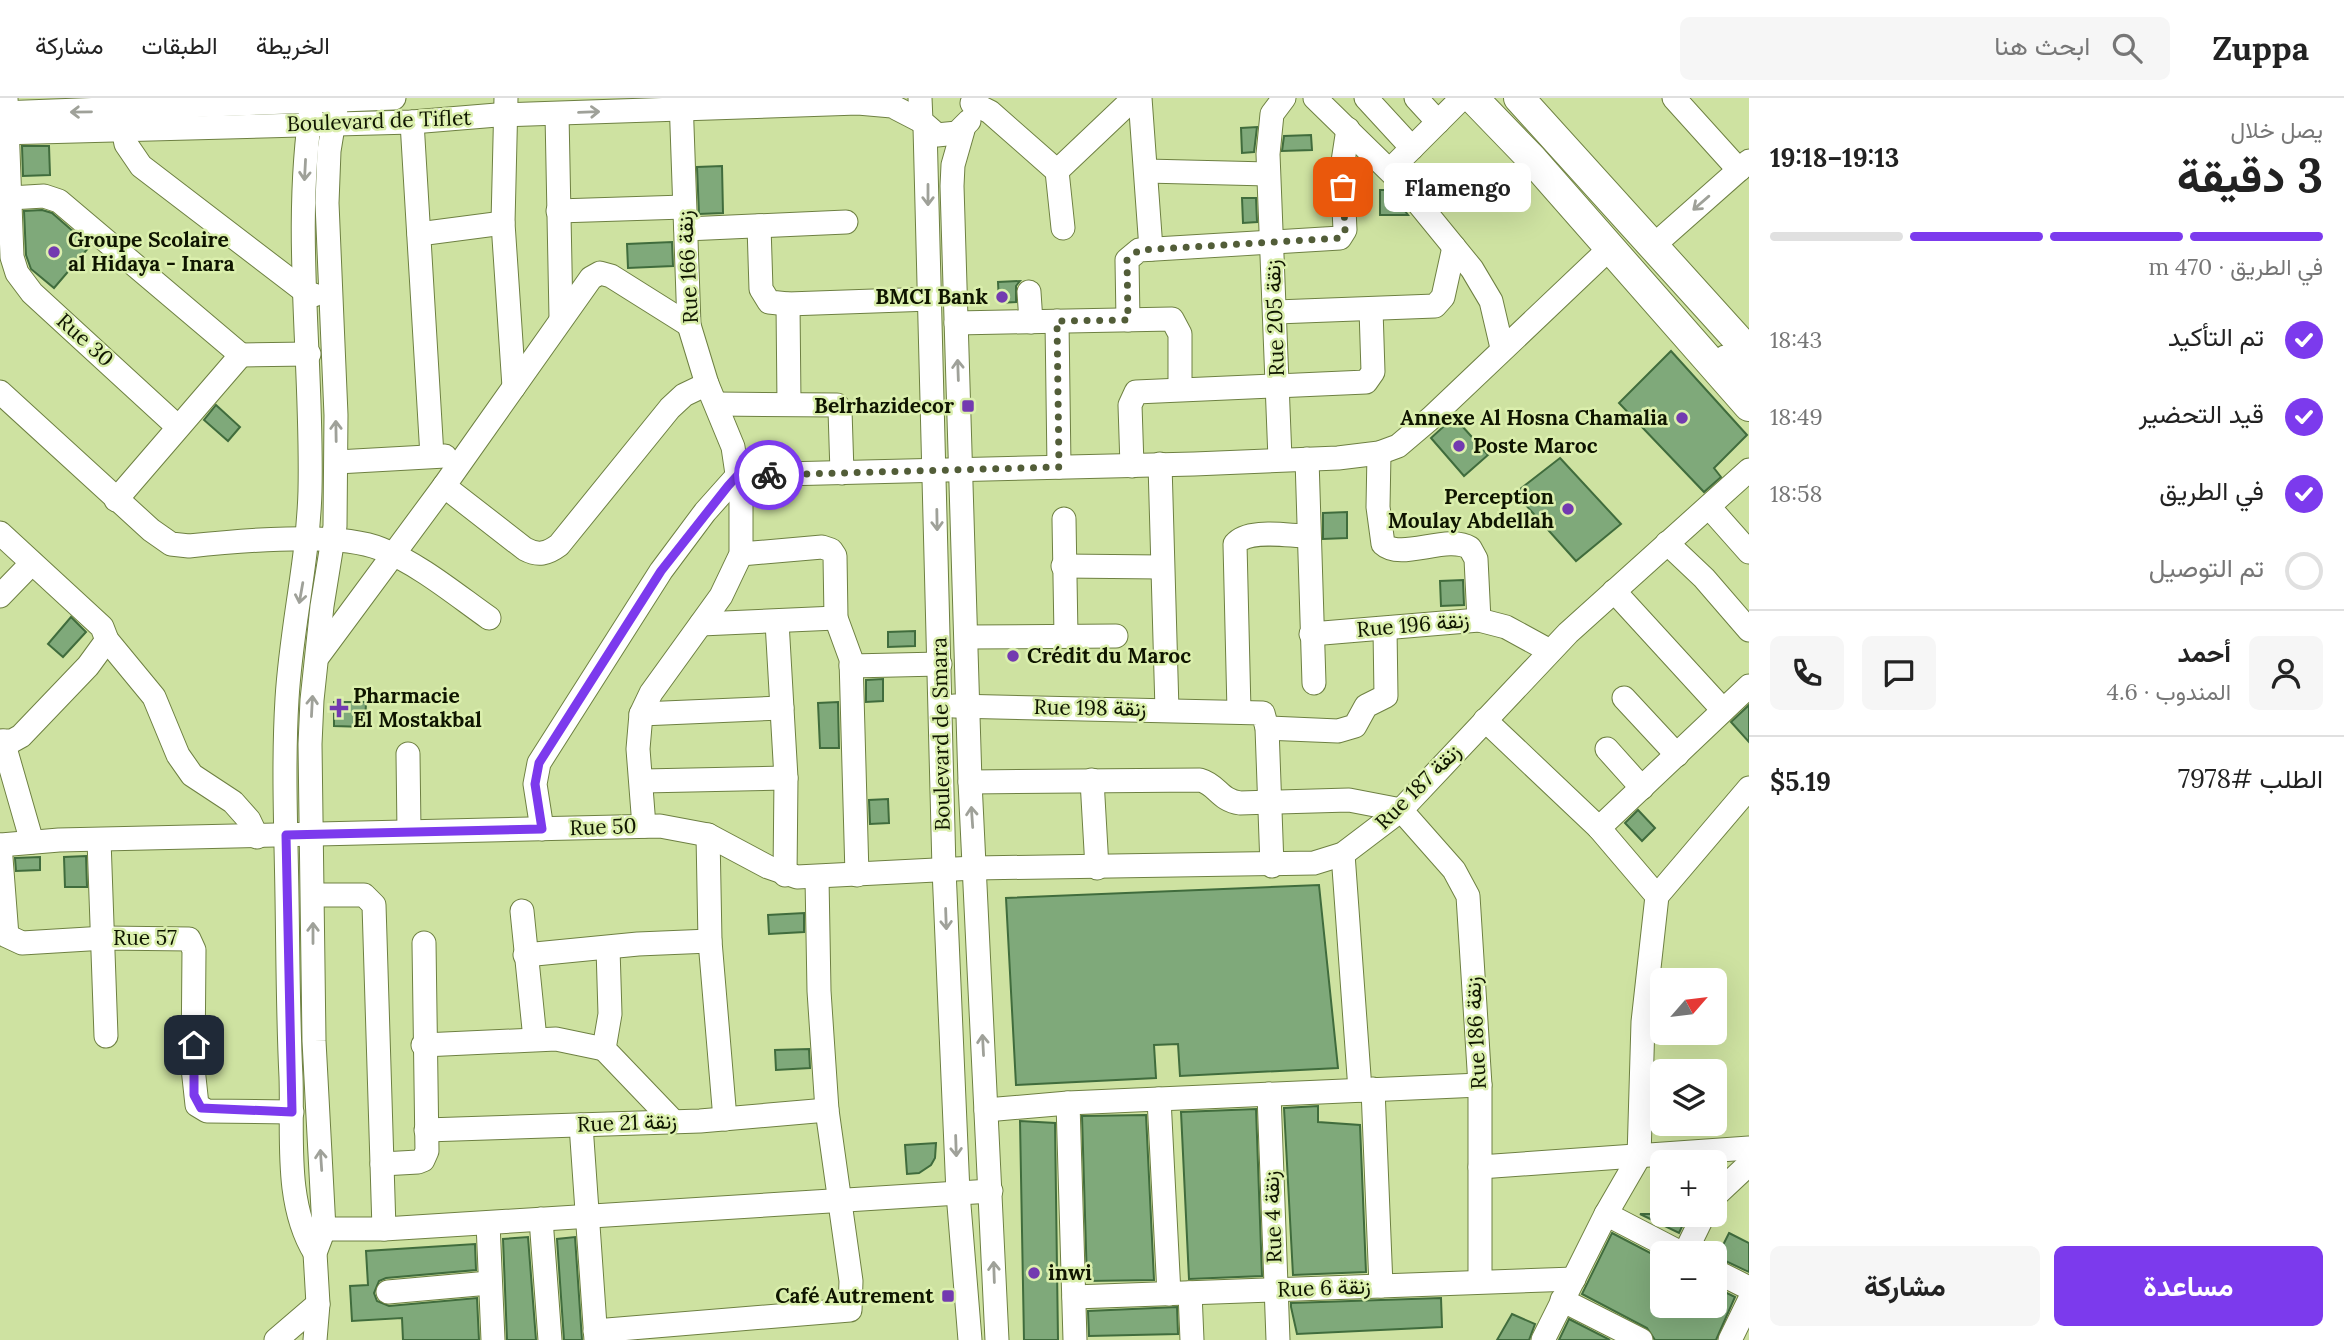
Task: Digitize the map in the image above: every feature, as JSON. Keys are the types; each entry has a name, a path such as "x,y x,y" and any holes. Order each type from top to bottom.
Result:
{"main road":[{"path":"1473,98 1531,158 1749,405"},
{"path":"1519,98 1749,352"}],"street":[{"name":"Boulevard de Tiflet","path":"5,118 120,113 310,114 350,100 394,98"},
{"name":"Boulevard de Smara","path":"920,98 931,299 944,869 958,1193 971,1340"},
{"path":"1057,171 1134,98"},
{"path":"1140,98 1151,249"},
{"name":"Rue 205 زنقة","path":"1280,459 1276,312 1268,174 1270,122 1276,107 1284,98"},
{"path":"1315,98 1390,170 1454,247 1485,289 1502,348"},
{"path":"1366,98 1412,148"},
{"path":"1416,98 1438,122"},
{"path":"1390,170 1462,98"},
{"path":"1490,98 1749,383"},
{"path":"1503,98 1749,367"},
{"path":"1653,246 1744,165 1674,98"},
{"path":"315,1340 318,1304 315,1253 324,1229 314,1041 312,700 334,541 337,461 327,203 333,125 350,100 362,124"},
{"name":"Boulevard de Tiflet","path":"310,114 333,125 412,122 506,107 557,114 681,104 877,103 892,106 943,136 975,110"},
{"name":"Rue 166 زنقة","path":"681,104 689,325 733,447 738,475 741,554"},
{"path":"506,107 503,223 514,387"},
{"path":"975,110 1057,171 1063,228"},
{"name":"Boulevard de Smara","path":"975,110 953,165 952,186 968,637 970,782 997,1340"},
{"path":"120,113 129,152 141,166 307,293 331,296"},
{"path":"310,114 304,178 309,354 308,540 289,673 286,835 296,1195 301,1229 315,1253"},
{"path":"557,114 561,317"},
{"name":"Rue 30","path":"5,118 10,198 5,242 17,273 32,293 178,427"},
{"path":"412,122 432,456"},
{"path":"1128,320 1127,260 1132,253 1151,249 1272,241 1334,240 1343,235 1342,168 1348,129"},
{"path":"1146,172 1268,174"},
{"path":"10,198 44,196 62,202 241,355 309,354"},
{"path":"558,211 685,218 759,226 846,222"},
{"path":"419,234 503,223"},
{"path":"759,226 762,295 772,303 931,299"},
{"path":"1276,312 1431,307 1439,303 1454,247"},
{"path":"542,829 535,784 539,763 661,571 705,512 738,475 1132,466 1307,459 1379,453 1406,440 1609,249"},
{"path":"317,657 394,556 591,278 600,273 617,279 689,325"},
{"path":"1029,292 1031,322"},
{"path":"788,304 789,404"},
{"path":"1132,466 1133,395 1141,390 1277,387 1370,380 1373,372 1371,309"},
{"path":"957,323 1172,319 1180,334 1180,388"},
{"path":"1057,321 1059,467"},
{"path":"117,500 241,355"},
{"path":"0,392 117,500 162,538 177,546 308,540 362,543 394,556 489,618"},
{"path":"444,486 525,550 540,555 546,553 559,545 578,523 670,408 684,395 712,394 789,404 832,404 839,407 842,473"},
{"path":"1379,453 1378,507 1383,544 1392,549 1458,543 1470,548 1476,559 1479,620"},
{"path":"337,461 465,456"},
{"path":"1307,459 1307,536 1314,683"},
{"path":"1160,464 1167,709"},
{"name":"Rue 187 زنقة","path":"944,869 1272,866 1314,863 1343,854 1401,810 1550,651 1749,470"},
{"path":"1709,507 1749,552"},
{"path":"1064,519 1066,636"},
{"path":"0,533 97,622 107,640 154,697 178,755 191,775 233,802 249,820 257,837"},
{"path":"1239,711 1234,544 1239,539 1252,536 1307,536"},
{"path":"1667,543 1704,578 1749,631"},
{"path":"644,826 643,781 638,749 641,714 651,693 724,590 741,554 822,547 831,550 836,561 836,618 849,651 851,666 856,875"},
{"path":"0,596 32,563"},
{"path":"1063,566 1161,567"},
{"path":"1614,591 1723,710"},
{"path":"701,624 836,618"},
{"name":"Rue 196 زنقة","path":"1311,634 1479,620 1506,628 1550,651"},
{"path":"777,622 786,779 785,875"},
{"name":"Rue 198 زنقة","path":"941,706 1261,712 1266,723 1347,730 1359,722 1366,706 1383,699 1387,689 1385,629"},
{"path":"968,637 1116,636"},
{"path":"32,842 2,741 12,741 21,736 88,666 107,640"},
{"path":"851,666 940,664"},
{"path":"1599,828 1749,686"},
{"path":"1624,698 1677,755"},
{"path":"641,714 782,708"},
{"path":"1485,720 1599,828 1657,896"},
{"path":"1266,723 1272,866"},
{"path":"1607,749 1642,788"},
{"path":"408,754 409,831"},
{"path":"643,781 786,779"},
{"path":"1092,780 1097,868"},
{"path":"970,782 1200,780 1211,784 1227,800 1365,801 1401,810"},
{"path":"1542,1340 1606,1214 1639,1157 1643,1022 1657,896 1749,788"},
{"name":"Rue 186 زنقة","path":"1401,810 1454,870 1468,896 1480,1085 1480,1281"},
{"name":"Rue 50","path":"0,845 644,826 674,827 708,835 785,875 817,878 944,869"},
{"path":"708,835 710,942 725,1119"},
{"path":"99,840 105,938 106,1036"},
{"name":"Rue 57","path":"0,845 4,925 7,936 12,940 32,943 181,936 192,941 194,1095 201,1108 292,1112"},
{"path":"1343,854 1367,1090 1381,1286"},
{"path":"581,1125 596,1336 849,1310 851,1281 827,1110 820,1004 817,878"},
{"path":"313,895 364,895 374,905 384,1229"},
{"path":"522,911 535,1039"},
{"path":"525,955 710,942"},
{"path":"382,1164 423,1160 427,1151 423,1045 424,943"},
{"path":"604,1049 611,1014 608,948"},
{"path":"423,1045 535,1039 573,1041 604,1049 673,1121"},
{"path":"986,1110 1068,1103 1480,1085"},
{"name":"Rue 4 زنقة","path":"1269,1094 1278,1340"},
{"path":"1159,1099 1179,1293 1192,1340"},
{"path":"1068,1103 1075,1340"},
{"name":"Rue 21 زنقة","path":"426,1130 725,1119 827,1110"},
{"path":"1480,1167 1749,1148"},
{"path":"1727,1185 1749,1164"},
{"path":"301,1229 384,1229 588,1218 991,1191"},
{"path":"1606,1214 1659,1241"},
{"path":"541,1219 550,1340"},
{"path":"488,1223 493,1340"},
{"path":"1727,1276 1749,1288"},
{"name":"Rue 6 زنقة","path":"1074,1297 1574,1279"},
{"path":"388,1292 489,1283"},
{"path":"1562,1300 1641,1340"},
{"path":"1730,1340 1749,1301"},
{"path":"276,1340 318,1304"}],"building":[{"path":"1257,127 1254,152 1242,153 1241,128"},
{"path":"1311,135 1312,150 1282,151 1284,136"},
{"path":"22,146 49,146 50,175 23,176"},
{"path":"722,166 723,213 699,214 697,167"},
{"path":"1380,190 1389,190 1408,215 1380,215"},
{"path":"1242,198 1256,198 1257,222 1243,223"},
{"name":"Groupe Scolaire al Hidaya - Inara","path":"42,210 52,213 90,246 54,288 31,269 26,255 24,211"},
{"path":"672,242 673,266 628,268 627,244"},
{"path":"1020,281 1016,286 1016,302 999,303 998,282"},
{"name":"Annexe Al Hosna Chamalia","path":"1671,351 1747,435 1714,468 1721,477 1704,492 1619,403"},
{"path":"216,405 240,427 228,441 204,420"},
{"name":"Poste Maroc","path":"1454,417 1488,455 1464,476 1431,438"},
{"name":"Perception Moulay Abdellah","path":"1560,458 1621,524 1576,561 1515,493"},
{"path":"1347,512 1347,538 1323,539 1323,513"},
{"path":"1463,580 1464,605 1441,606 1440,581"},
{"path":"71,617 86,632 63,657 48,644"},
{"path":"915,631 915,646 888,647 888,632"},
{"path":"883,679 883,701 866,702 866,680"},
{"path":"334,702 366,702 365,727 334,726"},
{"path":"838,702 839,748 820,748 818,703"},
{"path":"1749,705 1749,742 1731,722"},
{"path":"888,799 889,823 870,824 869,800"},
{"path":"1638,810 1655,828 1642,841 1625,823"},
{"path":"86,856 87,887 65,887 64,857"},
{"path":"40,857 40,870 16,871 15,858"},
{"path":"1319,885 1338,1068 1180,1076 1178,1044 1154,1045 1156,1078 1016,1085 1006,898"},
{"path":"804,913 804,932 769,934 768,915"},
{"path":"809,1049 810,1068 776,1070 775,1050"},
{"path":"1318,1106 1318,1122 1360,1125 1366,1272 1293,1275 1284,1108"},
{"path":"1256,1109 1262,1276 1189,1279 1181,1112"},
{"path":"1146,1115 1154,1280 1087,1281 1082,1116"},
{"path":"1020,1121 1055,1123 1058,1340 1024,1340"},
{"path":"936,1143 935,1158 931,1165 919,1173 907,1174 905,1145"},
{"path":"1667,1227 1682,1227 1679,1233"},
{"path":"1612,1233 1650,1253 1650,1318 1726,1318 1716,1340 1655,1340 1647,1328 1582,1294"},
{"path":"1729,1233 1749,1243 1749,1272 1727,1262 1725,1241"},
{"path":"528,1237 536,1340 507,1340 503,1239"},
{"path":"575,1237 582,1340 564,1340 557,1239"},
{"path":"475,1244 476,1270 386,1278 379,1281 374,1293 377,1301 389,1306 477,1298 479,1340 403,1340 402,1318 352,1321 350,1286 368,1285 366,1251"},
{"path":"1727,1293 1735,1297 1727,1315"},
{"path":"1441,1298 1442,1327 1297,1334 1291,1307 1291,1303"},
{"path":"1177,1307 1178,1334 1089,1336 1088,1311"},
{"path":"1512,1314 1535,1324 1529,1340 1497,1340"},
{"path":"1569,1319 1610,1340 1559,1340"}],"way so far":[{"path":"769,475 1059,467 1057,321 1128,320 1127,260 1129,255 1139,250 1340,238 1345,230 1343,187"}],"place":[{"name":"Flamengo","path":"1343,187"},
{"name":"Groupe Scolaire al Hidaya - Inara","path":"54,252"},
{"name":"BMCI Bank","path":"1002,297"},
{"name":"Belrhazidecor","path":"968,406"},
{"name":"Annexe Al Hosna Chamalia","path":"1682,418"},
{"name":"Poste Maroc","path":"1459,446"},
{"name":"Perception Moulay Abdellah","path":"1568,509"},
{"name":"Crédit du Maroc","path":"1013,656"},
{"name":"Pharmacie El Mostakbal","path":"339,708"},
{"name":"inwi","path":"1034,1273"},
{"name":"Café Autrement","path":"948,1296"}],"route":[{"path":"194,1045 194,1095 201,1108 207,1111 292,1112 286,835 542,829 535,784 539,763 618,636 661,571 705,512 738,475 769,475"}]}
